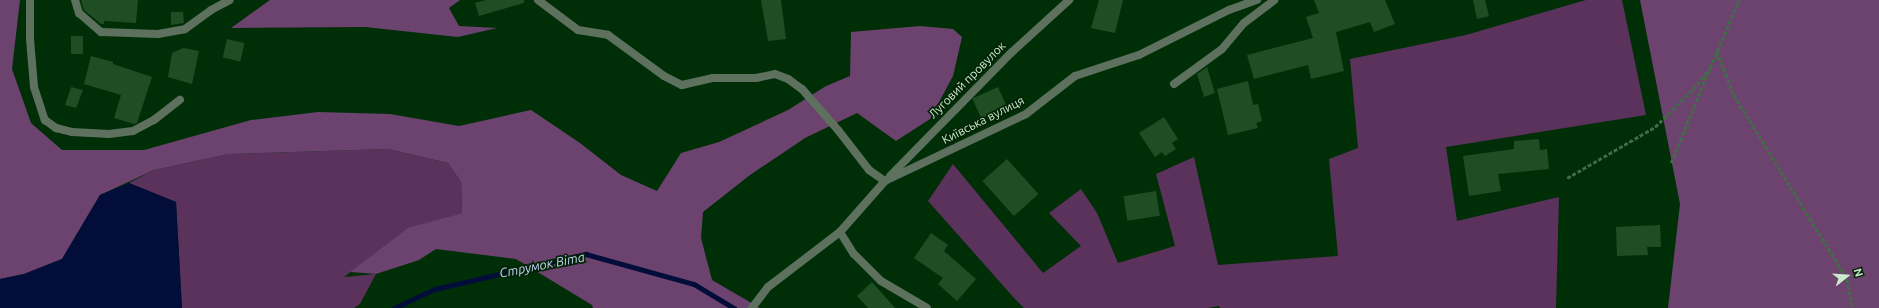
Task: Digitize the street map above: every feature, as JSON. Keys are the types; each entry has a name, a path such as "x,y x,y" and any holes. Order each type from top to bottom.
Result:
{"street":[{"path":"30,0 30,39 34,86 45,120 56,128 72,132 108,134 133,131 154,120 180,100"},
{"path":"75,0 79,13 101,32 158,34 185,29 211,10 230,0"},
{"path":"538,0 578,30 608,35 664,76 682,84 713,78 756,78 774,74 788,79 802,89 838,130 869,170 885,181"},
{"name":"Луговий провулок","path":"885,181 1011,53 1069,0"},
{"name":"Київська вулиця","path":"752,308 768,287 840,232 885,181 1026,114 1075,76 1139,55 1229,10 1257,0"},
{"path":"1174,84 1222,49 1244,23 1274,0"},
{"path":"840,232 854,254 881,281 927,308"}],"path":[{"path":"1671,164 1739,0"},
{"path":"1717,51 1734,95 1847,279 1853,308"},
{"path":"1567,178 1655,127 1694,89 1710,68"}],"shaded area":[{"path":"0,0 20,0 12,69 31,123 62,150 144,150 251,120 318,112 390,114 459,126 531,110 580,143 621,175 657,191 681,153 719,142 788,110 826,86 850,76 851,32 920,26 953,29 962,37 953,76 930,119 896,141 857,113 805,138 750,175 703,212 701,238 712,280 760,308 593,308 592,305 516,259 436,249 419,260 376,274 350,272 408,228 462,213 461,182 448,163 388,149 229,154 154,170 100,195 62,259 24,274 0,279"},
{"path":"270,0 460,0 449,8 459,26 497,28 458,37 365,27 231,28"},
{"path":"1586,0 1622,0 1646,115 1446,147 1457,221 1559,197 1556,308 1220,308 1219,306 1208,308 1024,308 928,201 953,164 1043,273 1081,246 1049,213 1081,189 1097,213 1118,263 1175,246 1156,174 1194,157 1218,265 1338,256 1329,159 1358,148 1350,59 1466,35"},
{"path":"1640,0 1879,0 1879,308 1668,308 1680,204"},
{"path":"388,149 448,163 461,182 462,213 438,220 372,256 344,277 376,274 360,304 354,308 182,308 176,202 129,183 154,170 229,154"},
{"path":"129,183 176,202 182,308 0,308 0,279 24,274 62,259 100,195"}],"building":[{"path":"81,0 138,0 136,23 104,21 104,24 101,24 84,10"},
{"path":"486,0 524,0 524,3 479,16 475,3"},
{"path":"761,0 781,0 786,39 768,41"},
{"path":"1099,0 1123,0 1115,33 1091,28"},
{"path":"1314,0 1385,0 1395,24 1374,32 1370,22 1336,32 1344,71 1311,79 1308,65 1254,79 1247,55 1313,38 1306,17 1319,13"},
{"path":"1473,0 1485,0 1489,16 1477,19"},
{"path":"171,12 183,12 184,23 171,25"},
{"path":"71,36 83,36 83,54 71,54"},
{"path":"227,39 245,43 240,62 223,58"},
{"path":"183,48 199,51 192,84 168,77 172,53"},
{"path":"91,56 113,62 113,64 152,77 137,123 134,124 114,118 121,95 84,84"},
{"path":"1207,67 1215,93 1204,97 1197,74"},
{"path":"1248,81 1253,105 1258,104 1262,121 1256,123 1258,128 1228,135 1217,89"},
{"path":"71,87 83,90 76,108 65,105"},
{"path":"998,87 1007,107 981,118 972,98"},
{"path":"1164,117 1178,139 1172,143 1176,149 1165,156 1162,152 1155,157 1139,133"},
{"path":"1539,139 1540,150 1547,149 1549,169 1498,174 1501,191 1469,196 1463,156 1514,149 1514,141"},
{"path":"1007,159 1038,194 1014,216 982,181"},
{"path":"1156,191 1160,216 1127,221 1123,196"},
{"path":"1660,225 1661,247 1647,247 1648,255 1617,256 1616,227"},
{"path":"931,233 948,245 944,251 976,279 957,301 938,284 943,278 914,258"},
{"path":"872,282 895,308 868,308 857,296"}],"waterway":[{"name":"Струмок Віта","path":"394,308 435,289 586,254 694,284 734,308"}]}
